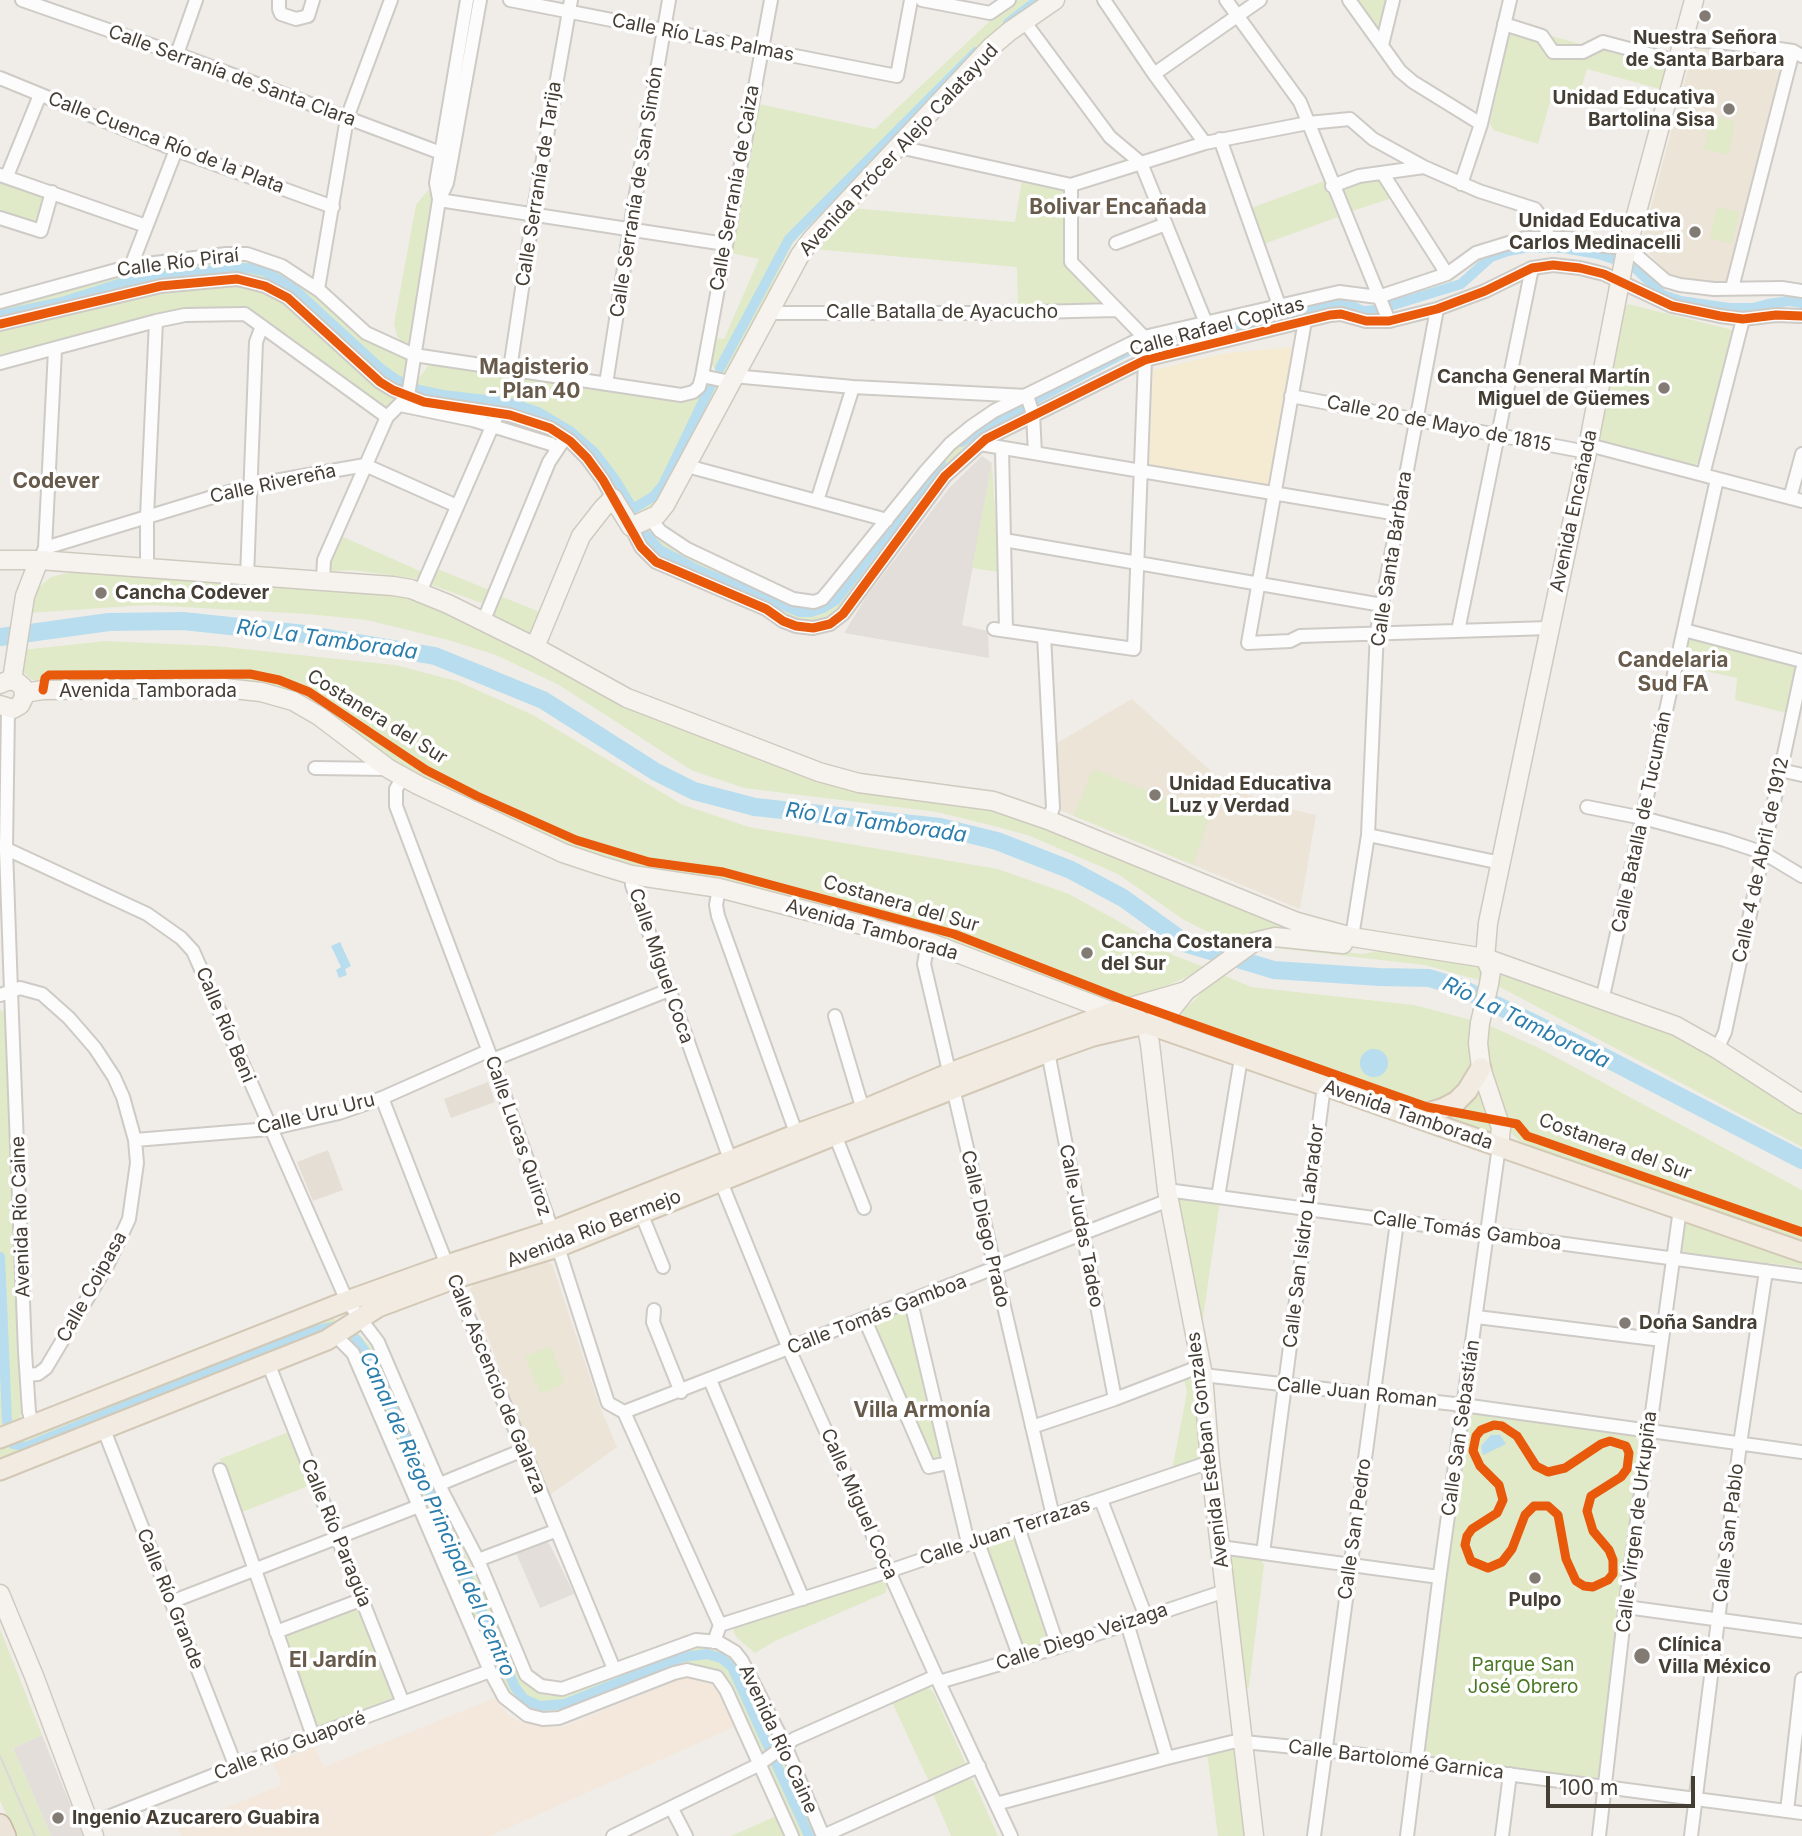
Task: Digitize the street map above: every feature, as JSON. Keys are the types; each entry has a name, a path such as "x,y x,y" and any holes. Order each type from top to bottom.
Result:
{"highway":[{"path":"0,1825 5,1836"}],"main road":[{"name":"Avenida Prócer Alejo Calatayud","path":"631,527 657,515 666,505 731,379 811,240 991,47 1055,0"},
{"name":"Avenida Encañada","path":"1489,984 1490,971 1485,958 1489,923 1624,265 1694,0"},
{"path":"535,647 582,536 613,498 631,527"},
{"name":"Calle Rivereña","path":"0,560 42,554"},
{"path":"3,708 20,705 12,686 15,656 25,596 42,554 147,569 393,586 420,592 484,622 627,698 819,772 859,783 980,798 1048,820 1297,922 1352,937 1485,958 1676,1026 1802,1104"},
{"name":"Avenida Tamborada","path":"12,686 43,691 223,688 261,692 293,701 319,716 396,773 563,853 632,875 719,887 928,942 1241,1058 1802,1252"},
{"name":"Avenida Río Bermejo","path":"555,1239 799,1141 863,1110 1093,1036 1146,1024 1167,1015 1186,991 1254,942 1275,937 1345,944 1350,943 1352,937"},
{"name":"Calle San Sebastián","path":"1489,984 1478,1044 1481,1068 1501,1128 1499,1146"},
{"name":"Avenida Río Bermejo","path":"799,1141 835,1135 951,1081 1114,1012 1186,991"},
{"name":"Avenida Esteban Gonzales","path":"1146,1024 1168,1195 1202,1370 1210,1462 1254,1836"},
{"path":"1415,1117 1457,1101 1467,1091 1481,1068"},
{"name":"Avenida Río Bermejo","path":"0,1438 347,1301 641,1213 725,1171"},
{"name":"Avenida Río Bermejo","path":"0,1470 336,1336 379,1307 450,1272"},
{"path":"0,1594 92,1830"}],"street":[{"name":"Calle Serranía de Santa Clara","path":"22,0 177,54 441,153"},
{"path":"177,54 196,0"},
{"path":"279,0 281,14 296,19 307,16 313,0"},
{"path":"317,289 347,118 391,0"},
{"path":"439,200 436,183 467,0"},
{"path":"323,581 324,561 365,465 387,417 407,393 439,200 447,183 480,0"},
{"name":"Calle Río Las Palmas","path":"510,0 570,6 664,30 897,76 911,0"},
{"name":"Calle Serranía de San Simón","path":"606,384 669,0"},
{"name":"Calle Serranía de Caiza","path":"702,376 771,0"},
{"path":"922,0 990,13 1009,0"},
{"path":"1104,0 1205,143"},
{"path":"1226,0 1300,102 1383,308"},
{"path":"1154,74 1260,0"},
{"path":"1349,0 1400,71 1481,124"},
{"path":"1382,45 1393,0"},
{"path":"1461,184 1481,124 1510,0"},
{"name":"Calle Serranía de Tarija","path":"510,369 533,215 570,6"},
{"path":"1024,21 1110,137 1141,163 1206,323"},
{"path":"1504,24 1542,36 1553,52 1583,52 1603,43 1679,62"},
{"path":"1685,39 1797,54 1732,288"},
{"name":"Calle Cuenca Río de la Plata","path":"0,78 176,150 333,206"},
{"path":"40,95 2,174 146,226"},
{"path":"899,147 1071,186 1220,139 1308,123 1350,119 1374,139 1424,167 1461,184 1535,209 1545,223 1548,237"},
{"path":"1220,139 1279,305"},
{"path":"131,266 176,150"},
{"path":"1332,186 1359,176 1424,167"},
{"path":"1383,174 1447,274"},
{"path":"1071,186 1071,262 1144,337"},
{"path":"0,218 41,231 52,192"},
{"path":"439,200 725,244"},
{"path":"1116,243 1166,224"},
{"path":"650,518 660,531 687,548 793,599 805,602 821,598 828,592 950,444 994,411 1144,337 1339,292 1383,308 1447,274 1476,253 1525,238 1569,238 1604,246 1624,265 1691,287 1782,288 1802,291"},
{"name":"Calle Río Piraí","path":"0,302 131,266 226,254 247,254 282,266 317,289 366,333 414,355 681,395 693,392 699,387 702,376"},
{"name":"Calle Rafael Copitas","path":"631,527 641,547 656,562 766,609 783,621 813,628 830,624 843,614 945,476 980,444 999,430 1032,413 1145,360 1341,314 1366,321 1383,308 1437,309 1485,291 1532,268 1553,265 1604,274 1624,265 1672,306 1742,319 1776,315 1802,316"},
{"path":"1458,631 1532,268"},
{"path":"0,324 137,290 237,279 265,286 288,298 380,382 473,420 551,444 557,449"},
{"name":"Calle Santa Bárbara","path":"1352,937 1368,835 1377,634 1437,309"},
{"name":"Calle Batalla de Ayacucho","path":"769,313 1116,310"},
{"path":"0,363 184,315 245,314 387,417"},
{"path":"1703,475 1742,319"},
{"path":"147,569 156,321"},
{"path":"1305,321 1248,643 1290,640 1300,636 1549,628"},
{"path":"247,577 257,342 262,326"},
{"path":"42,554 55,350"},
{"path":"1002,449 1004,540 1000,630 1134,649 1145,360"},
{"path":"702,376 1027,397"},
{"path":"817,501 853,387"},
{"path":"407,393 446,407 498,413 531,420 550,428 587,458 613,498"},
{"name":"Calle 20 de Mayo de 1815","path":"1291,396 1588,449 1703,475 1796,500"},
{"path":"1027,397 1032,413 1035,453"},
{"path":"420,592 498,413"},
{"path":"484,622 549,462 565,438"},
{"path":"980,444 1398,514"},
{"path":"1796,500 1802,454"},
{"path":"365,465 457,506"},
{"name":"Calle Rivereña","path":"42,554 147,516 252,485 365,465"},
{"path":"687,466 887,520"},
{"name":"Calle Batalla de Tucumán","path":"1602,1001 1717,479"},
{"path":"1004,540 1382,605"},
{"path":"1684,630 1802,661"},
{"path":"1044,636 1054,808 1048,820"},
{"name":"Calle 4 de Abril de 1912","path":"1717,1049 1725,1032 1802,670"},
{"name":"Avenida Río Caine","path":"3,708 5,993 12,1007 27,1375 29,1412 33,1426"},
{"path":"315,768 396,773"},
{"path":"1780,770 1802,775"},
{"name":"Calle Lucas Quiroz","path":"396,773 396,806 555,1239 608,1403 624,1412 720,1625"},
{"path":"1587,807 1643,818 1764,853 1802,876"},
{"path":"1368,835 1501,863"},
{"name":"Calle Río Beni","path":"3,848 128,904 166,926 193,951 269,1129 347,1301"},
{"name":"Calle Miguel Coca","path":"632,875 632,885 669,990 725,1171 789,1349 1012,1836"},
{"path":"719,887 716,905 718,916 799,1141"},
{"name":"Calle Diego Prado","path":"928,942 924,964 1053,1516"},
{"name":"Calle Coipasa","path":"5,993 20,988 42,993 95,1048 114,1077 123,1097 135,1140 137,1163 129,1219 118,1245 46,1368 38,1374 27,1375"},
{"name":"Calle Uru Uru","path":"135,1140 269,1129 339,1113 669,990"},
{"path":"835,1016 863,1110"},
{"name":"Calle Judas Tadeo","path":"1048,1052 1115,1399"},
{"path":"1218,1197 1241,1058"},
{"name":"Calle San Isidro Labrador","path":"1263,1553 1324,1086"},
{"name":"Calle Ascencio de Galarza","path":"382,1098 555,1531 614,1669"},
{"path":"835,1135 864,1208"},
{"name":"Calle San Sebastián","path":"1407,1836 1439,1577 1489,1235 1499,1146"},
{"name":"Calle Tomás Gamboa","path":"624,1412 994,1270 1083,1234 1168,1195 1218,1197 1802,1276"},
{"name":"Calle Virgen de Urkupiña","path":"1599,1836 1626,1607 1680,1209"},
{"path":"641,1213 663,1267"},
{"name":"Calle San Pedro","path":"1314,1836 1397,1222"},
{"name":"Calle San Pablo","path":"1690,1836 1740,1444 1766,1271"},
{"path":"347,1301 378,1342 440,1484 478,1560 522,1669 533,1681 549,1688 562,1689 695,1640 714,1642 720,1625"},
{"path":"911,1302 948,1463 973,1542 1020,1658"},
{"path":"654,1310 653,1322 681,1392"},
{"path":"1477,1317 1662,1340"},
{"path":"865,1320 929,1467 948,1463"},
{"name":"Avenida Río Caine","path":"336,1336 349,1346 353,1353 490,1671 504,1697 527,1715 543,1719 559,1718 687,1670 716,1678 722,1682 761,1762 792,1836"},
{"name":"Calle Río Paragúa","path":"268,1363 403,1703"},
{"name":"Calle Juan Roman","path":"1032,1427 1202,1370 1285,1385 1373,1393 1802,1452"},
{"path":"710,1380 803,1599"},
{"name":"Calle Río Grande","path":"104,1430 236,1767"},
{"path":"440,1484 523,1450"},
{"name":"Calle Juan Terrazas","path":"720,1625 890,1571 1210,1462"},
{"path":"220,1470 313,1736"},
{"path":"1101,1500 1146,1617"},
{"path":"171,1602 419,1506"},
{"path":"1018,1527 1058,1647"},
{"path":"478,1560 555,1531"},
{"path":"1220,1547 1439,1577"},
{"name":"Calle Diego Veizaga","path":"613,1836 672,1809 761,1762 782,1747 938,1679 1058,1647 1225,1591"},
{"path":"276,1632 363,1599"},
{"path":"1626,1607 1802,1631"},
{"path":"1127,1623 1167,1758"},
{"name":"Avenida Río Caine","path":"714,1642 735,1652 742,1661 823,1836"},
{"name":"Calle Río Guaporé","path":"92,1830 313,1736 490,1671"},
{"path":"1787,1811 1802,1679"},
{"name":"Calle Bartolomé Garnica","path":"996,1804 1167,1758 1233,1742 1244,1742 1416,1761 1802,1813"},
{"path":"823,1836 979,1766"},
{"path":"1502,1836 1510,1774"},
{"path":"672,1809 686,1836"}],"shaded area":[{"path":"1694,47 1784,60 1726,286 1668,274 1641,244"},
{"path":"982,456 992,463 962,625 988,631 989,658 844,633 866,597 950,487"},
{"name":"Unidad Educativa Luz y Verdad","path":"1132,699 1226,785 1273,805 1316,815 1300,909 1060,810 1057,743"},
{"path":"488,1082 495,1102 451,1118 444,1099"},
{"path":"328,1150 343,1190 313,1201 297,1162"},
{"path":"545,1261 552,1264 600,1407 617,1447 550,1495 524,1434 470,1289 474,1282"},
{"path":"544,1540 550,1545 574,1594 540,1608 515,1551"},
{"path":"685,1677 715,1685 734,1727 490,1836 181,1836 177,1827 282,1785 273,1763 314,1747 324,1767 495,1698 509,1716 521,1722 563,1727"},
{"name":"Ingenio Azucarero Guabira","path":"42,1735 83,1836 51,1836 13,1748"}],"green space":[{"path":"1018,0 1045,0 957,77 804,229 791,247 728,374 716,372 709,359 712,338 724,339 759,259 731,253 759,104 875,129 992,19"},
{"path":"1356,0 1388,0 1380,29 1378,29"},
{"path":"1510,31 1539,39 1551,36 1665,67 1660,89 1587,69 1580,93 1555,85 1538,144 1493,130 1490,123"},
{"path":"1710,116 1735,121 1729,154 1704,150"},
{"path":"1022,180 1066,190 1065,264 1101,304 1018,307 1017,267 813,249 851,208 1015,222"},
{"path":"1380,180 1392,198 1346,213 1337,188 1358,181"},
{"path":"0,181 45,197 38,220 29,222 0,214"},
{"path":"1324,181 1338,217 1264,244 1251,208"},
{"path":"428,190 434,202 410,346 405,345 397,336 394,324 416,205"},
{"path":"1717,207 1739,212 1732,243 1710,238"},
{"path":"232,261 266,265 278,270 318,295 363,337 377,346 406,357 408,379 404,391 395,387 289,295 242,274 0,321 0,310 134,270"},
{"path":"235,285 276,295 402,397 386,413 256,314 241,308 214,307 160,313 48,345 0,354 0,332 139,297"},
{"name":"Cancha General Martín Miguel de Güemes","path":"1628,304 1729,329 1734,333 1700,462 1694,466 1602,443 1597,438 1624,308"},
{"path":"431,362 691,399 702,393 710,382 722,385 663,499 651,511 631,519 608,475 589,453 552,425 412,394 415,383"},
{"path":"1025,401 1028,412 984,436 840,612 829,621 813,624 795,622 650,553 637,530 651,523 658,533 814,605 928,473 973,429"},
{"path":"992,463 999,572 972,568"},
{"path":"341,536 422,572 419,579 352,570 332,571 330,565"},
{"path":"435,568 492,591 487,605 429,584"},
{"path":"72,572 392,592 418,598 801,771 996,808 1131,862 1196,892 1297,931 1242,943 1206,931 1184,920 1118,874 1030,836 937,812 744,788 691,770 559,685 496,655 448,640 367,620 307,614 147,605 29,613 39,587 51,577"},
{"path":"500,596 545,614 536,632 525,633 495,620 493,612"},
{"path":"1688,638 1796,665 1786,713 1735,700 1737,678 1683,666"},
{"path":"106,641 215,646 395,665 457,681 533,715 681,804 749,827 998,869 1069,894 1173,955 1207,968 1124,1000 1103,999 810,903 715,878 640,868 566,845 421,779 314,704 289,693 46,682 32,680 23,672 22,650"},
{"path":"1093,769 1210,817 1193,865 1074,816"},
{"path":"1261,944 1364,954 1390,948 1477,964 1482,970 1482,981 1425,965 1258,946"},
{"path":"1221,974 1251,987 1414,1005 1471,1020 1473,1065 1468,1078 1445,1103 1409,1108 1185,1030 1180,1019 1184,1010"},
{"path":"1505,974 1674,1032 1802,1111 1802,1147 1496,985 1500,976"},
{"path":"0,1010 5,1012 8,1021 22,1406 19,1422 0,1430"},
{"path":"1486,1024 1537,1047 1802,1190 1802,1244 1527,1148 1512,1134 1503,1116 1484,1048"},
{"path":"1480,1082 1494,1128 1491,1134 1439,1116"},
{"path":"1179,1196 1220,1201 1202,1325 1175,1202"},
{"path":"1684,1220 1802,1259 1802,1267 1684,1254 1679,1247"},
{"path":"905,1309 908,1312 945,1461 932,1464 871,1323"},
{"path":"327,1317 341,1321 328,1333 0,1465 0,1445"},
{"path":"357,1332 377,1358 419,1456 526,1685 544,1695 567,1696 678,1650 701,1644 715,1647 735,1658 773,1742 772,1749 759,1751 730,1684 719,1672 707,1667 675,1666 568,1710 547,1714 530,1711 514,1699 492,1660 370,1374 350,1338"},
{"path":"551,1347 565,1384 540,1394 525,1356"},
{"path":"1184,1380 1194,1382 1202,1456 1201,1459 1172,1470 1187,1392"},
{"name":"Parque San José Obrero","path":"1474,1413 1633,1435 1641,1444 1598,1780 1423,1757 1467,1419"},
{"path":"291,1431 313,1484 240,1513 220,1459"},
{"path":"1018,1537 1054,1644 1023,1653 984,1549"},
{"path":"1232,1554 1259,1556 1264,1565 1249,1687 1243,1690 1230,1559"},
{"path":"871,1580 884,1582 887,1585 885,1593 775,1641 755,1653 737,1638 733,1631 735,1628"},
{"path":"356,1607 360,1608 395,1697 316,1726 283,1635"},
{"path":"0,1629 42,1735 13,1748 51,1836 17,1836 0,1801"},
{"path":"924,1687 934,1693 965,1762 964,1766 930,1784 892,1702"},
{"path":"1236,1748 1250,1836 1218,1836 1207,1753"},
{"path":"782,1758 818,1836 800,1836 769,1767"},
{"path":"968,1778 973,1780 998,1836 951,1836 934,1796 937,1790"},
{"path":"774,1817 778,1819 786,1836 731,1836"}],"sand":[{"path":"1292,347 1273,485 1149,465 1153,370 1227,353"}],"water":[{"path":"340,942 351,966 345,969 347,975 339,978 336,970 341,967 331,946"},
{"path":"1374,1049 1384,1053 1388,1063 1384,1073 1374,1077 1364,1073 1360,1063 1364,1053"},
{"path":"1491,1435 1500,1435 1506,1444 1483,1455 1481,1446"}],"waterway":[{"path":"1008,23 1038,0"},
{"path":"720,368 789,239 976,52"},
{"path":"962,442 985,426 1122,354 1158,339 1211,332 1340,304 1348,304 1363,311 1377,310 1461,284 1491,257 1524,248 1563,248 1598,254 1632,265 1663,295 1681,301 1729,308 1753,308 1789,301 1802,303"},
{"path":"0,315 62,302 134,279 233,268 264,271 293,288 380,368 397,380 419,390 443,395 511,403 538,412 570,431 594,452 633,509 654,496 663,485 712,383"},
{"path":"646,535 660,550 696,569 799,612 811,612 836,600 941,463"},
{"name":"Río La Tamborada","path":"0,637 109,622 183,621 305,634 435,656 543,700 656,772 694,791 755,807 940,827 997,841 1071,870 1123,898 1187,944 1274,970 1429,978 1459,987 1602,1056 1802,1160"},
{"name":"Canal de Riego Principal del Centro","path":"0,1257 7,1421"},
{"name":"Canal de Riego Principal del Centro","path":"13,1444 26,1447 290,1339 318,1330 340,1328"},
{"name":"Canal de Riego Principal del Centro","path":"356,1339 372,1361 515,1687 524,1699 540,1706 565,1704 682,1657 707,1654 721,1658 732,1667 809,1836"}],"tram line":[{"path":"0,1756 35,1836"}],"cycle path":[{"path":"0,324 161,286 237,279 265,286 288,298 380,382 393,390 424,402 510,415 550,428 570,441 587,458 603,480 641,547 656,562 766,609 783,621 813,628 830,624 843,614 945,476 986,439 1145,360 1330,315 1341,314 1366,321 1389,321 1437,309 1485,291 1532,268 1553,265 1604,274 1672,306 1720,316 1743,319 1776,315 1802,316"},
{"name":"Costanera del Sur","path":"43,690 45,678 49,675 250,674 279,680 309,692 426,770 576,840 649,862 723,872 954,934 1124,1000 1427,1107 1517,1124 1527,1136 1802,1232"},
{"path":"1494,1425 1502,1426 1517,1436 1536,1466 1548,1472 1565,1468 1601,1444 1610,1441 1626,1446 1629,1453 1627,1469 1621,1477 1591,1496 1587,1511 1593,1531 1609,1550 1613,1560 1613,1574 1608,1580 1593,1587 1576,1581 1566,1559 1558,1515 1548,1506 1534,1506 1525,1515 1512,1549 1502,1562 1488,1568 1471,1561 1465,1545 1467,1536 1472,1529 1497,1513 1503,1500 1499,1485 1480,1466 1473,1451 1476,1436 1481,1430 1494,1425"}],"place":[{"name":"Nuestra Señora de Santa Barbara","path":"1705,16"},
{"name":"Unidad Educativa Bartolina Sisa","path":"1729,109"},
{"name":"Unidad Educativa Carlos Medinacelli","path":"1695,232"},
{"name":"Cancha General Martín Miguel de Güemes","path":"1664,388"},
{"name":"Cancha Codever","path":"101,593"},
{"name":"Unidad Educativa Luz y Verdad","path":"1155,795"},
{"name":"Cancha Costanera del Sur","path":"1087,953"},
{"name":"Doña Sandra","path":"1625,1323"},
{"name":"Pulpo","path":"1535,1578"},
{"name":"Clínica Villa México","path":"1642,1656"},
{"name":"Ingenio Azucarero Guabira","path":"58,1818"}],"district":[{"name":"Bolivar Encañada","path":"1118,208"},
{"name":"Magisterio - Plan 40","path":"534,380"},
{"name":"Codever","path":"56,482"},
{"name":"Candelaria Sud FA","path":"1673,673"},
{"name":"Villa Armonía","path":"922,1411"},
{"name":"El Jardín","path":"333,1661"}]}
